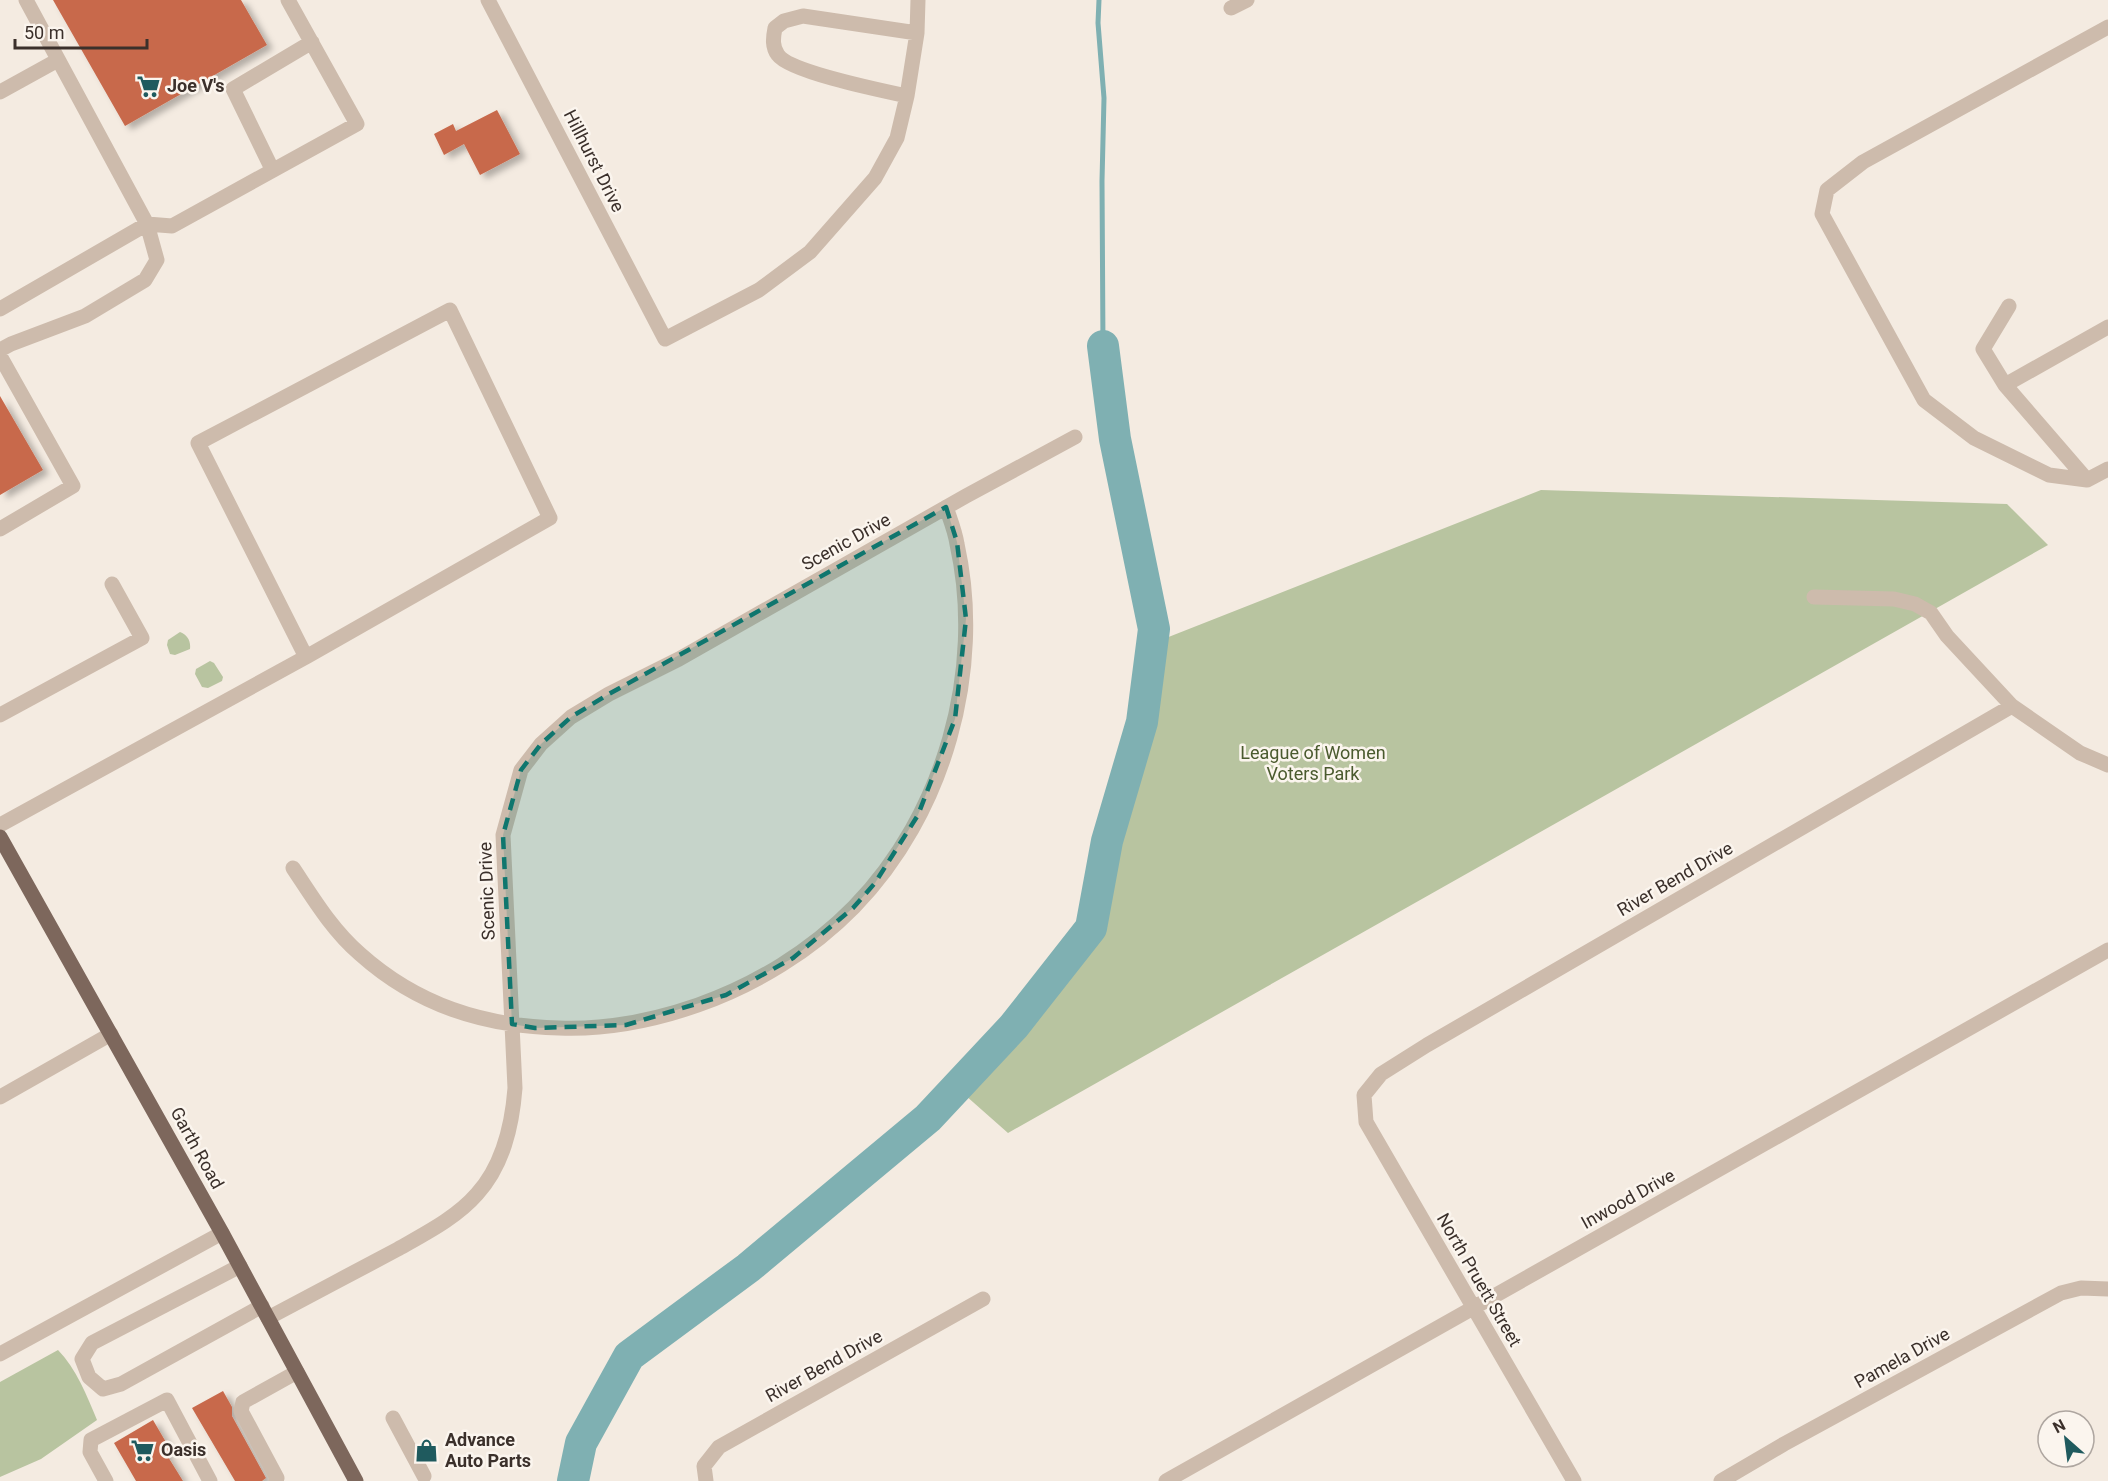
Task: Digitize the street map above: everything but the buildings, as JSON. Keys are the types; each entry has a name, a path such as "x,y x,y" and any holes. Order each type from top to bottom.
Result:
{"main road":[{"name":"Garth Road","path":"0,837 222,1233 356,1481"}],"street":[{"path":"0,351 11,344 85,315 144,280 157,261 147,224 26,0"},
{"path":"0,309 147,224 172,226 357,124 288,0"},
{"name":"Hillhurst Drive","path":"488,0 665,339 759,290 810,252 875,178 897,138 907,96"},
{"path":"917,33 803,16 784,21 775,28 772,41 779,57 795,67 907,96 917,33 918,0"},
{"path":"1231,8 1247,0"},
{"path":"2108,27 1863,162 1827,190 1822,214 1924,400 1974,438 2049,475 2087,480 2108,469"},
{"path":"272,169 233,89 312,42"},
{"path":"0,92 58,60"},
{"path":"2009,306 1983,350 2005,385 2087,480"},
{"path":"0,825 306,657 550,518 450,310 198,443 306,657"},
{"path":"2005,385 2108,327"},
{"path":"0,356 73,486 0,529"},
{"name":"Scenic Drive","path":"240,1266 92,1343 82,1359 89,1377 103,1389 121,1384 265,1312 358,1270 457,1214 478,1193 494,1169 504,1148 513,1114 515,1088 503,835 521,770 541,744 571,717 609,694 679,659 946,507 1075,437"},
{"path":"293,868 336,929 358,953 408,990 446,1009 481,1019 535,1028 576,1029 617,1026 671,1015 726,995 793,958 853,908 875,883 899,849 933,784 945,753 961,684 966,619 957,542 946,507"},
{"path":"0,715 142,638 112,584"},
{"path":"1814,597 1894,599 1915,604 1931,613 1947,636 2012,706 2080,753 2108,765"},
{"name":"River Bend Drive","path":"1364,1095 1381,1074 1427,1045 2012,706"},
{"name":"Inwood Drive","path":"1166,1481 2108,950"},
{"path":"0,1097 111,1034"},
{"name":"North Pruett Street","path":"1364,1095 1364,1118 1574,1481"},
{"path":"0,1354 222,1233"},
{"name":"Pamela Drive","path":"1721,1481 1784,1444 2061,1293 2082,1288 2108,1289"},
{"name":"River Bend Drive","path":"706,1481 704,1466 719,1447 983,1299"},
{"path":"276,1481 277,1478 241,1411 241,1406 243,1402 297,1372"},
{"path":"106,1481 90,1452 91,1440 166,1400 210,1481"},
{"path":"393,1418 421,1479"}],"highlighted area":[{"path":"946,507 957,542 966,619 955,719 918,815 875,883 853,908 793,958 726,995 626,1025 535,1028 512,1024 503,835 521,770 541,744 571,717 609,694"}],"green space":[{"name":"League of Women Voters Park","path":"1541,490 2007,504 2048,545 1008,1133 965,1095 1091,948 1166,638"},
{"path":"180,632 188,638 190,649 175,655 170,654 168,640"},
{"path":"210,661 214,663 223,677 222,681 208,688 202,687 195,674 196,669"},
{"path":"58,1350 76,1374 97,1420 41,1459 0,1477 0,1382"}],"waterway":[{"path":"1099,0 1098,23 1104,98 1103,346"},
{"path":"573,1481 581,1443 629,1356 748,1268 928,1118 1014,1026 1091,928 1107,841 1142,722 1154,629 1115,439 1103,346"}],"place":[{"name":"Joe V's","path":"149,86"},
{"name":"Oasis","path":"143,1450"},
{"name":"Advance Auto Parts","path":"427,1450"}]}
